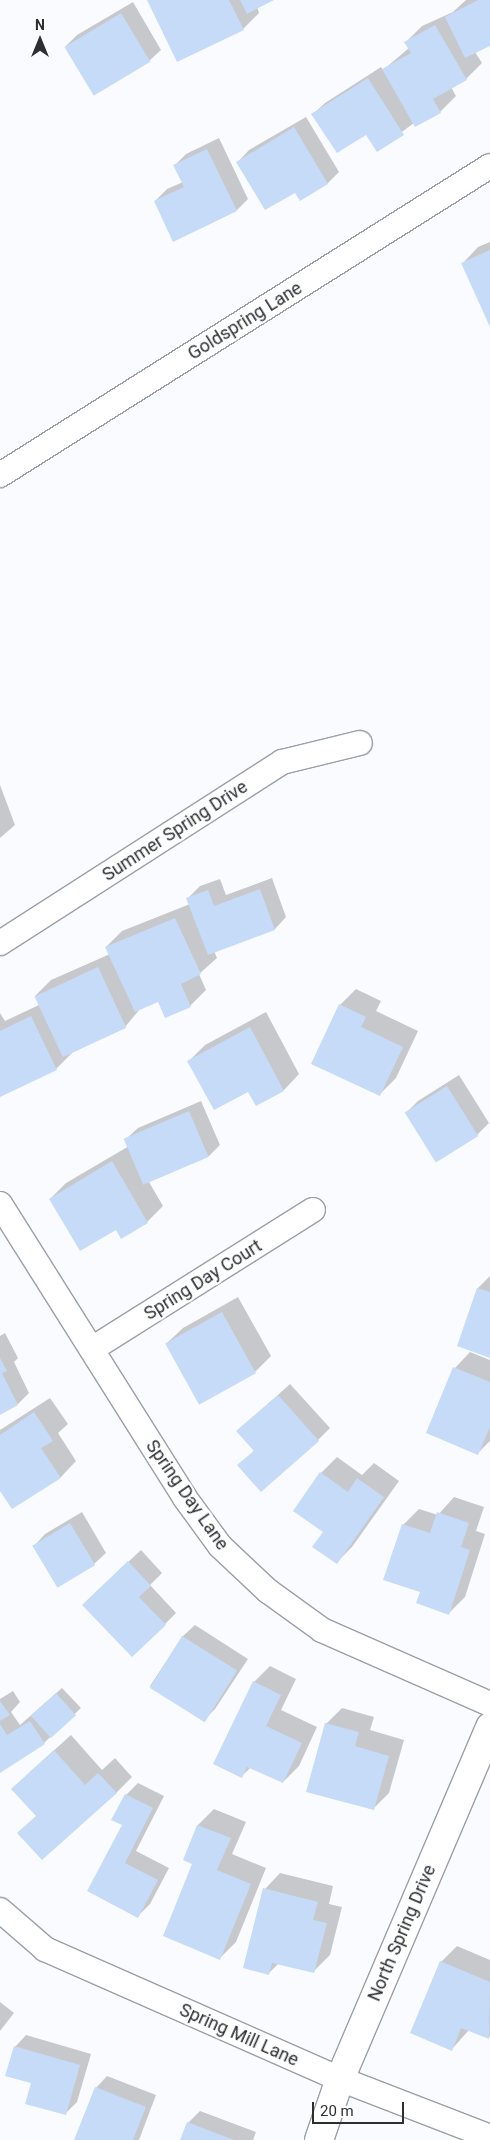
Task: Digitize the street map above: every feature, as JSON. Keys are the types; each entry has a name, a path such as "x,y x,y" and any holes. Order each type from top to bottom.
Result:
{"street":[{"name":"Goldspring Lane","path":"0,475 490,166"},
{"name":"Summer Spring Drive","path":"0,943 282,762 360,743"},
{"name":"Spring Day Lane","path":"0,1204 185,1498 220,1546 268,1591 322,1630 490,1704"},
{"name":"Spring Day Court","path":"92,1349 314,1210"},
{"name":"North Spring Drive","path":"318,2140 340,2079 490,1727"},
{"name":"Spring Mill Lane","path":"0,1910 45,1949 340,2079 490,2137"}],"building":[{"path":"147,0 229,0 244,30 177,62"},
{"path":"240,0 274,0 247,14"},
{"path":"478,0 490,0 490,46 465,58 445,17"},
{"path":"121,13 150,62 94,96 64,47"},
{"path":"435,25 467,80 433,99 441,113 415,127 382,69 411,53 404,42"},
{"path":"368,78 404,135 377,152 366,135 337,153 311,114"},
{"path":"294,127 328,184 300,201 295,193 265,210 236,162"},
{"path":"207,149 237,211 173,242 154,201 184,187 173,165"},
{"path":"490,250 490,327 461,263"},
{"path":"260,889 275,930 208,955 186,898 208,890 214,906"},
{"path":"175,918 201,974 181,984 191,1007 165,1018 158,1002 135,1012 105,947"},
{"path":"98,967 126,1028 63,1057 35,997"},
{"path":"339,1004 366,1017 361,1027 403,1047 380,1096 311,1064"},
{"path":"31,1016 57,1070 0,1097 0,1031"},
{"path":"250,1027 284,1091 256,1106 248,1092 214,1110 187,1061"},
{"path":"447,1086 478,1136 436,1163 405,1112"},
{"path":"189,1111 209,1157 143,1185 124,1139"},
{"path":"112,1161 148,1223 121,1239 116,1230 80,1251 49,1199"},
{"path":"477,1288 490,1292 490,1358 457,1346"},
{"path":"222,1312 256,1373 199,1405 165,1344"},
{"path":"0,1358 7,1371 2,1373 18,1405 0,1415"},
{"path":"453,1367 490,1382 490,1427 478,1455 426,1433"},
{"path":"278,1395 319,1441 261,1492 237,1465 254,1451 236,1431"},
{"path":"34,1412 53,1441 41,1448 61,1478 12,1509 0,1491 0,1435"},
{"path":"320,1472 348,1492 357,1478 384,1497 337,1564 312,1547 323,1532 293,1511"},
{"path":"437,1512 469,1523 461,1547 470,1550 449,1615 416,1603 420,1592 383,1580 402,1524 430,1533"},
{"path":"70,1523 95,1565 58,1588 32,1546"},
{"path":"128,1561 151,1586 139,1597 166,1625 132,1657 82,1605"},
{"path":"182,1636 237,1670 205,1722 150,1688"},
{"path":"253,1681 281,1695 266,1726 302,1743 283,1783 247,1767 242,1778 213,1764"},
{"path":"56,1693 76,1715 51,1738 31,1716"},
{"path":"0,1701 10,1715 0,1721"},
{"path":"30,1721 45,1744 0,1773 0,1724 7,1735"},
{"path":"325,1723 359,1732 355,1746 389,1756 374,1810 306,1792"},
{"path":"54,1750 85,1785 98,1773 117,1793 42,1860 17,1833 36,1816 11,1789"},
{"path":"125,1794 153,1808 125,1863 158,1880 138,1918 87,1891 122,1825 111,1820"},
{"path":"197,1825 231,1838 217,1870 251,1884 220,1960 163,1936 192,1864 183,1860"},
{"path":"263,1888 318,1902 313,1920 327,1923 314,1973 272,1963 269,1975 243,1968"},
{"path":"440,1961 490,1982 489,2039 461,2028 452,2051 410,2033"},
{"path":"14,2046 80,2065 66,2115 25,2104 31,2083 5,2076"},
{"path":"95,2087 146,2107 133,2140 74,2140"},
{"path":"187,2122 234,2140 180,2140"}]}
